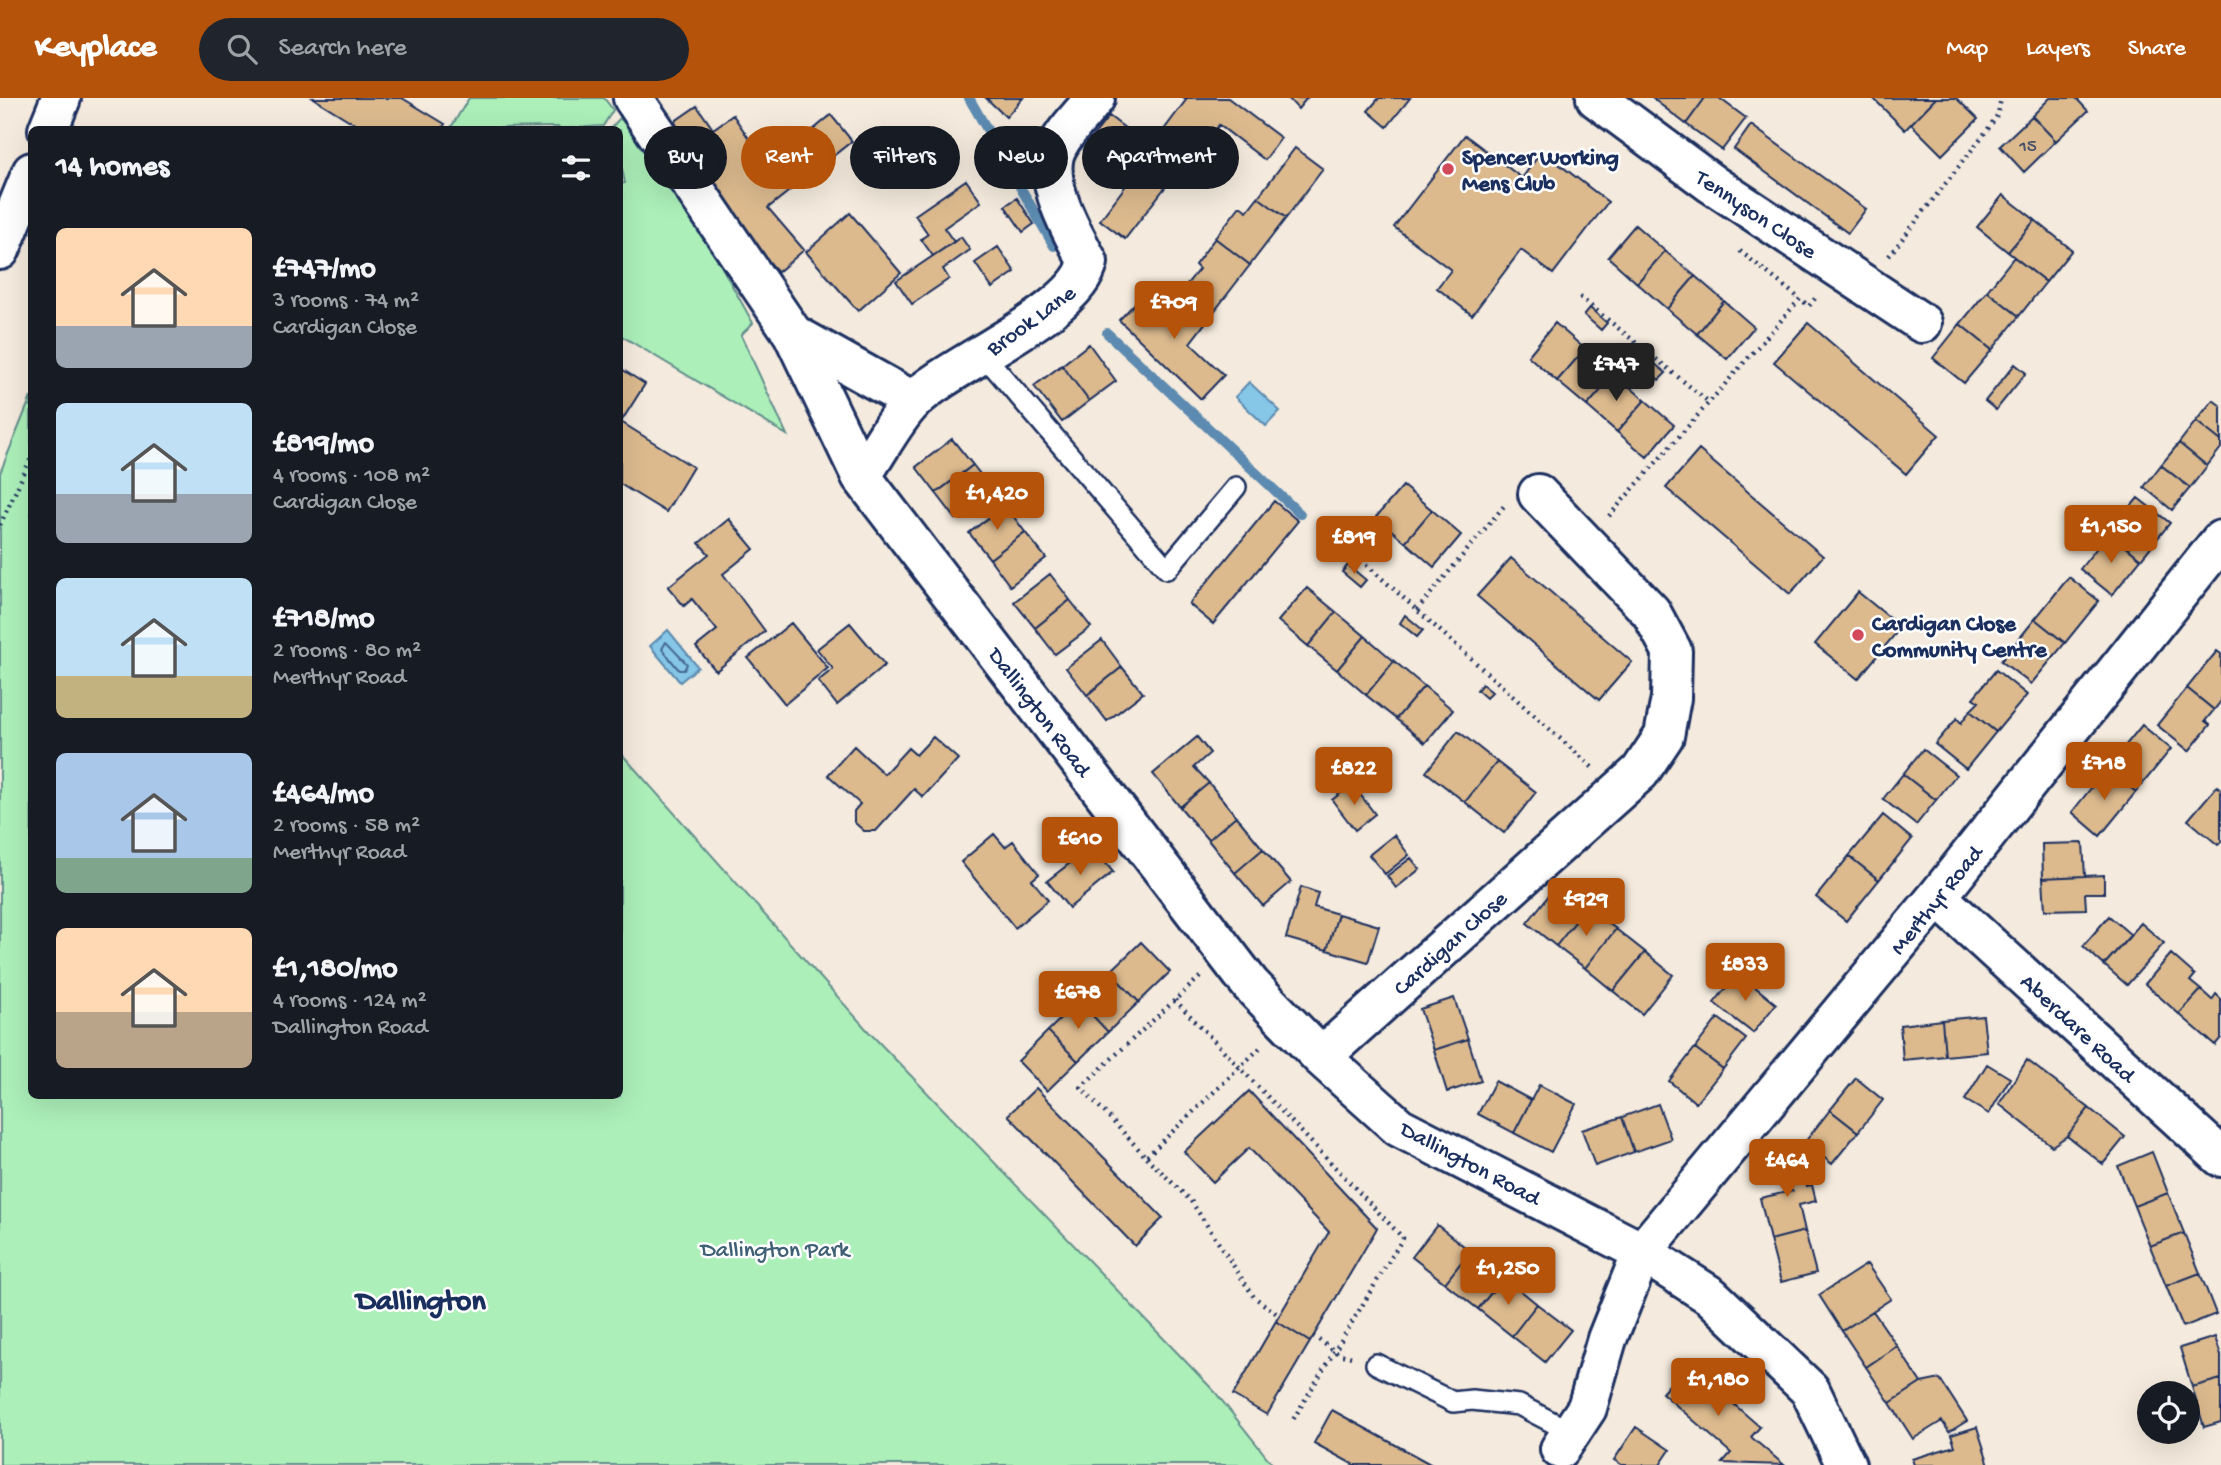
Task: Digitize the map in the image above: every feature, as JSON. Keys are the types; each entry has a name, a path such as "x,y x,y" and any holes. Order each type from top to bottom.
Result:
{"street":[{"path":"50,126 61,98"},
{"name":"Dallington Road","path":"632,98 793,334 861,476 1250,984 1321,1057 1399,1127 1642,1252 1711,1296 1810,1390 1846,1465"},
{"name":"Brook Lane","path":"861,476 913,401 1049,309 1081,281 1087,262 1058,194 1052,168 1060,143 1095,98"},
{"name":"Tennyson Close","path":"1596,98 1712,184 1922,323"},
{"path":"0,250 28,182"},
{"path":"793,334 913,401"},
{"name":"Cardigan Close","path":"1321,1057 1640,772 1664,736 1671,698 1672,650 1651,612 1538,494"},
{"name":"Merthyr Road","path":"1642,1252 1937,897 2221,540"},
{"name":"Aberdare Road","path":"1937,897 2221,1157"},
{"path":"1565,1440 1587,1408 1606,1339 1642,1252"}],"lane":[{"path":"983,354 1167,569 1236,487"},
{"path":"1376,1364 1453,1402 1472,1400 1519,1405 1565,1440"}],"path":[{"path":"1864,285 1988,129 1998,114 2001,98"},
{"path":"1580,297 1710,402"},
{"path":"1585,542 1800,299 1809,306"},
{"path":"0,525 28,465"},
{"path":"1417,610 1511,498 1538,494"},
{"path":"1330,532 1619,791"},
{"path":"1226,953 1081,1087 1191,1201 1254,1297 1279,1316"},
{"path":"1175,1000 1403,1238 1291,1423"},
{"path":"1146,1157 1287,1022"},
{"path":"1313,1336 1334,1351 1376,1364"}],"green space":[{"path":"469,98 604,98 613,110 603,126 452,126"},
{"path":"620,118 644,148 644,189 677,189 753,323 741,335 787,435 623,337 623,126 613,126"},
{"name":"Dallington Park","path":"28,404 28,1099 623,1099 623,755 868,1031 1215,1392 1273,1465 0,1465 0,473"}],"water":[{"path":"1249,382 1280,411 1266,426 1235,397"},
{"path":"668,630 698,667 680,682 650,646"}],"building":[{"path":"313,98 402,98 445,124 354,126 355,124"},
{"path":"986,98 1023,98 1006,117"},
{"path":"1183,98 1228,98 1281,138 1265,160 1239,140 1239,126 1167,126 1186,100"},
{"path":"1288,98 1307,98 1298,109"},
{"path":"1379,98 1410,98 1387,127 1368,111"},
{"path":"1652,98 1705,98 1686,124"},
{"path":"1705,98 1719,98 1746,118 1722,150 1686,124"},
{"path":"1873,98 1936,98 1905,130"},
{"path":"1936,98 1956,98 1978,119 1942,155 1911,124"},
{"path":"2050,98 2076,98 2088,111 2056,141 2032,116"},
{"path":"697,106 711,126 668,126"},
{"path":"733,115 741,127 741,189 792,189 768,208 804,250 778,272 739,227 712,189 727,189 727,126 717,126"},
{"path":"831,115 850,139 850,143 836,154 836,126 818,126"},
{"path":"1109,116 1122,126 1101,126"},
{"path":"2032,116 2056,141 2024,172 2000,146"},
{"path":"1751,125 1866,209 1848,233 1734,149"},
{"path":"1465,135 1522,178 1542,151 1608,202 1553,274 1521,250 1472,315 1437,288 1451,270 1394,227"},
{"path":"1295,148 1323,169 1286,218 1258,197"},
{"path":"966,180 981,202 944,228 954,242 933,256 921,239 928,234 915,215 953,189 960,189 960,184"},
{"path":"1123,189 1164,189 1125,239 1100,220"},
{"path":"2003,195 2035,220 2008,252 1977,227"},
{"path":"1258,197 1286,218 1250,265 1215,238 1240,206 1247,211"},
{"path":"1017,198 1034,224 1023,232 1005,206"},
{"path":"850,213 901,273 858,311 806,252"},
{"path":"2035,220 2072,250 2046,282 2008,252"},
{"path":"1635,225 1665,251 1637,283 1608,257"},
{"path":"961,237 970,250 943,269 949,279 912,304 896,281"},
{"path":"1215,238 1250,265 1206,322 1179,294 1199,269 1195,265"},
{"path":"998,247 1015,272 992,288 975,263"},
{"path":"1665,251 1695,276 1667,309 1637,283"},
{"path":"2014,257 2046,282 2019,316 1987,291"},
{"path":"1695,276 1724,301 1697,334 1667,309"},
{"path":"1987,291 2019,316 1992,350 1960,324"},
{"path":"1179,294 1206,322 1190,343 1224,375 1201,399 1119,320 1142,296 1163,316"},
{"path":"1724,301 1754,327 1727,359 1697,334"},
{"path":"1590,308 1607,323 1601,330 1584,315"},
{"path":"1555,323 1585,349 1557,381 1528,356"},
{"path":"1808,323 1939,435 1906,474 1774,362"},
{"path":"1960,324 1992,350 1964,383 1933,358"},
{"path":"1089,344 1116,381 1089,401 1062,365"},
{"path":"1585,349 1615,374 1587,406 1557,381"},
{"path":"1649,359 1666,373 1659,380 1643,366"},
{"path":"2015,364 2026,373 1996,410 1985,401"},
{"path":"1062,365 1089,401 1062,422 1034,386"},
{"path":"623,370 645,384 623,419"},
{"path":"1615,374 1645,400 1617,432 1587,406"},
{"path":"1645,400 1674,425 1647,457 1617,432"},
{"path":"2213,400 2221,406 2221,441 2196,421"},
{"path":"2196,421 2221,441 2221,448 2207,466 2179,443"},
{"path":"623,423 693,467 666,512 623,486"},
{"path":"952,439 973,465 936,493 916,467"},
{"path":"2179,443 2207,466 2190,488 2161,465"},
{"path":"1699,450 1823,556 1790,594 1666,488"},
{"path":"973,465 993,491 956,519 936,493"},
{"path":"2161,465 2190,488 2172,510 2144,487"},
{"path":"1403,486 1432,510 1405,542 1376,517"},
{"path":"2138,498 2170,523 2141,559 2114,537 2122,527 2117,523"},
{"path":"1274,501 1298,521 1213,624 1189,604"},
{"path":"1005,505 1025,532 990,559 969,533"},
{"path":"1432,510 1461,535 1434,567 1405,542"},
{"path":"729,519 754,549 723,574 765,631 716,671 696,647 717,630 692,599 684,606 668,587 709,554 699,543"},
{"path":"1025,532 1046,558 1010,586 990,559"},
{"path":"2114,537 2141,559 2112,595 2080,569 2100,544 2105,548"},
{"path":"1511,558 1632,662 1599,700 1477,596"},
{"path":"1348,565 1366,580 1360,587 1342,572"},
{"path":"1050,574 1070,600 1035,628 1014,602"},
{"path":"2069,577 2099,601 2065,643 2035,619"},
{"path":"1307,588 1336,612 1308,646 1278,621"},
{"name":"Cardigan Close Community Centre","path":"1858,592 1901,627 1858,679 1815,644"},
{"path":"1070,600 1091,627 1055,654 1035,628"},
{"path":"1336,612 1365,636 1337,670 1308,646"},
{"path":"1405,615 1423,630 1417,637 1400,623"},
{"path":"2035,619 2065,643 2031,684 2001,661"},
{"path":"791,623 828,668 785,704 748,658"},
{"path":"850,623 885,665 837,705 818,681 833,669 817,649"},
{"path":"1365,636 1394,661 1366,695 1337,670"},
{"path":"1102,640 1122,667 1087,695 1066,668"},
{"path":"2217,651 2221,654 2221,701 2214,710 2187,688"},
{"path":"1394,661 1424,686 1396,719 1366,695"},
{"path":"1122,667 1143,693 1107,721 1087,695"},
{"path":"1996,670 2027,695 1996,732 1970,711 1979,702 1973,698"},
{"path":"1482,684 1492,692 1486,698 1477,690"},
{"path":"1424,686 1453,710 1425,743 1396,719"},
{"path":"2187,688 2214,710 2205,721 2210,725 2189,751 2157,725"},
{"path":"1970,711 1996,732 1966,769 1935,744 1957,718 1961,723"},
{"path":"2142,725 2171,749 2136,792 2107,768"},
{"path":"1458,731 1497,762 1465,802 1426,772"},
{"path":"933,737 958,759 923,797 914,789 876,831 864,831 854,822 854,811 860,804 828,775 854,746 884,774 908,748 916,755"},
{"path":"1197,737 1210,753 1194,767 1209,783 1180,807 1153,774"},
{"path":"1923,749 1956,775 1936,800 1903,774"},
{"path":"1497,762 1536,792 1504,833 1465,802"},
{"path":"2107,768 2136,792 2100,836 2072,812"},
{"path":"1903,774 1936,800 1916,825 1883,799"},
{"path":"1209,783 1236,816 1208,840 1180,807"},
{"path":"1352,784 1375,814 1355,830 1332,800"},
{"path":"2217,786 2221,789 2221,842 2218,845 2188,820"},
{"path":"1883,815 1912,839 1879,880 1849,856"},
{"path":"1236,816 1263,849 1235,873 1208,840"},
{"path":"994,834 1005,847 1013,841 1039,874 1032,880 1048,900 1015,928 961,862"},
{"path":"1394,835 1409,855 1385,874 1369,855"},
{"path":"2083,843 2085,876 2043,878 2042,844"},
{"path":"1092,846 1113,872 1069,908 1047,881"},
{"path":"1263,849 1291,882 1263,906 1235,873"},
{"path":"1849,856 1879,880 1846,921 1816,897"},
{"path":"1411,858 1420,869 1396,888 1387,876"},
{"path":"2104,875 2104,893 2085,893 2086,909 2045,910 2043,878"},
{"path":"1558,884 1587,907 1556,946 1527,923"},
{"path":"1301,887 1318,893 1314,907 1338,914 1327,950 1286,938"},
{"path":"1587,907 1616,929 1585,968 1556,946"},
{"path":"1338,914 1379,926 1368,962 1327,950"},
{"path":"2109,916 2131,935 2104,965 2083,946"},
{"path":"2141,923 2164,943 2127,985 2104,965"},
{"path":"1616,929 1645,952 1613,991 1585,968"},
{"path":"1141,942 1170,972 1139,1002 1110,972"},
{"path":"1645,952 1673,975 1642,1014 1613,991"},
{"path":"2171,954 2195,975 2190,981 2201,990 2179,1014 2145,984"},
{"path":"1110,972 1139,1002 1108,1032 1079,1001"},
{"path":"1738,973 1776,1004 1753,1033 1714,1003"},
{"path":"2201,990 2212,1000 2216,994 2221,999 2221,1038 2215,1045 2179,1014"},
{"path":"1454,998 1468,1039 1434,1050 1420,1009"},
{"path":"1079,1001 1108,1032 1078,1061 1048,1031"},
{"path":"1983,1016 1987,1052 1945,1056 1942,1020"},
{"path":"1718,1018 1746,1039 1723,1069 1695,1048"},
{"path":"1942,1020 1945,1056 1903,1060 1900,1025"},
{"path":"1048,1031 1078,1061 1047,1091 1018,1061"},
{"path":"1468,1039 1481,1081 1447,1092 1434,1050"},
{"path":"1695,1048 1723,1069 1696,1103 1669,1081"},
{"path":"2027,1060 2089,1108 2067,1136 2052,1146 1999,1104"},
{"path":"1987,1064 2010,1078 1989,1114 1965,1100"},
{"path":"1856,1078 1883,1100 1858,1132 1830,1110"},
{"path":"1495,1081 1531,1100 1514,1133 1478,1114"},
{"path":"1539,1085 1576,1104 1551,1152 1514,1133"},
{"path":"1036,1088 1163,1218 1135,1246 1008,1115"},
{"path":"1249,1091 1377,1228 1310,1342 1276,1321 1329,1232 1249,1148 1213,1182 1184,1152"},
{"path":"1658,1104 1671,1139 1634,1152 1622,1117"},
{"path":"2089,1108 2125,1137 2103,1164 2067,1136"},
{"path":"1830,1110 1858,1132 1832,1164 1805,1142"},
{"path":"1622,1117 1634,1152 1595,1166 1582,1130"},
{"path":"1782,1151 1809,1171 1805,1177 1807,1186 1812,1185 1816,1201 1799,1205 1805,1231 1770,1240 1760,1198 1792,1191 1768,1170"},
{"path":"2152,1152 2168,1193 2134,1206 2118,1166"},
{"path":"2168,1193 2184,1233 2150,1246 2134,1206"},
{"path":"1437,1225 1470,1251 1445,1283 1412,1257"},
{"path":"1805,1231 1816,1273 1781,1282 1770,1240"},
{"path":"2184,1233 2200,1273 2166,1286 2150,1246"},
{"path":"1470,1251 1504,1277 1478,1309 1445,1283"},
{"path":"1867,1264 1891,1299 1842,1331 1819,1295"},
{"path":"2200,1273 2216,1314 2183,1327 2166,1286"},
{"path":"1504,1277 1537,1304 1512,1336 1478,1309"},
{"path":"1537,1304 1571,1330 1545,1362 1512,1336"},
{"path":"1873,1311 1897,1346 1866,1367 1842,1331"},
{"path":"1276,1321 1310,1342 1267,1415 1233,1395"},
{"path":"2215,1337 2221,1356 2221,1379 2200,1385 2200,1381 2190,1381 2180,1348"},
{"path":"1897,1346 1921,1383 1890,1403 1866,1367"},
{"path":"1688,1364 1760,1427 1751,1437 1784,1465 1722,1463 1731,1453 1662,1393"},
{"path":"1940,1379 1967,1421 1949,1432 1942,1421 1913,1439 1890,1403 1921,1383"},
{"path":"2221,1379 2221,1422 2204,1427 2200,1414 2200,1385"},
{"path":"1332,1410 1432,1465 1354,1465 1314,1443"},
{"path":"1636,1427 1670,1450 1660,1465 1622,1465 1614,1460"},
{"path":"1977,1427 1989,1465 1914,1465 1912,1459 1955,1446 1951,1435"}],"waterway":[{"path":"969,98 1054,246"},
{"path":"1107,333 1300,514"}],"place":[{"name":"Spencer Working Mens Club","path":"1448,169"},
{"name":"Cardigan Close Community Centre","path":"1858,635"}],"district":[{"name":"Dallington","path":"421,1299"}]}
